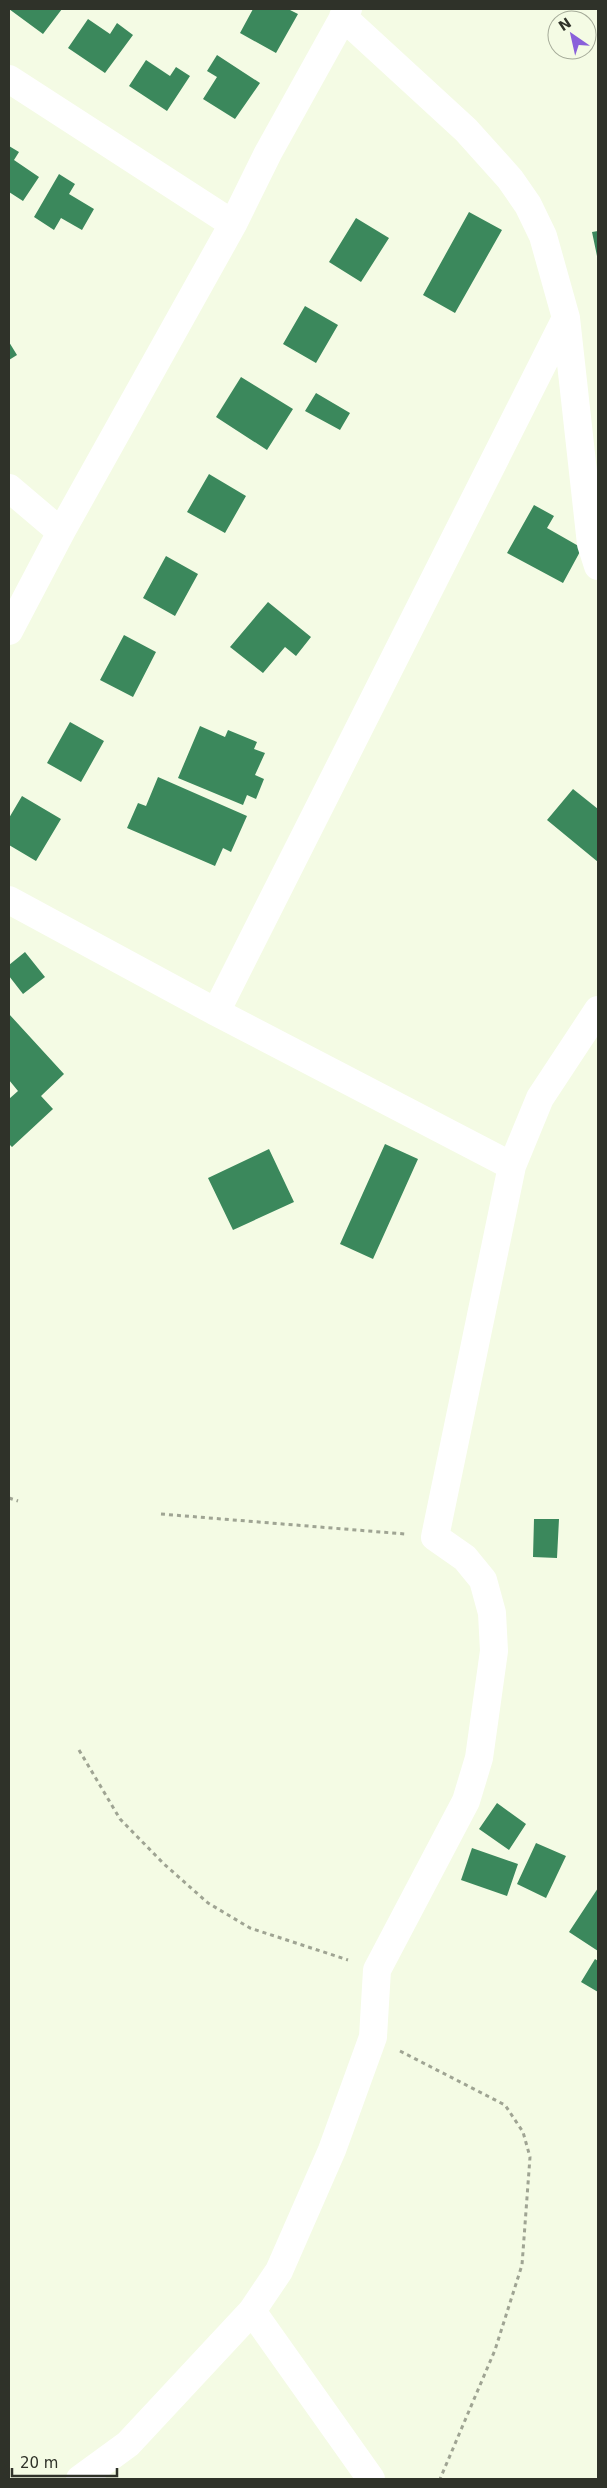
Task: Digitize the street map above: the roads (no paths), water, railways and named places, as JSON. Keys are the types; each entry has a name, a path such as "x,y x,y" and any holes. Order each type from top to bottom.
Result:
{"street":[{"path":"9,632 61,532 233,224 300,93 346,13 466,130 510,179 528,205 543,236 566,318 591,544 598,566"},
{"path":"9,79 233,224"},
{"path":"216,1012 566,318"},
{"path":"9,488 61,532"},
{"path":"9,900 216,1012 512,1166"},
{"path":"80,2479 128,2444 252,2311 279,2271 332,2150 373,2037 377,1970 466,1801 478,1758 494,1651 492,1613 484,1580 465,1558 435,1537 512,1166 540,1098 598,1010"},
{"path":"252,2311 371,2479"}]}
